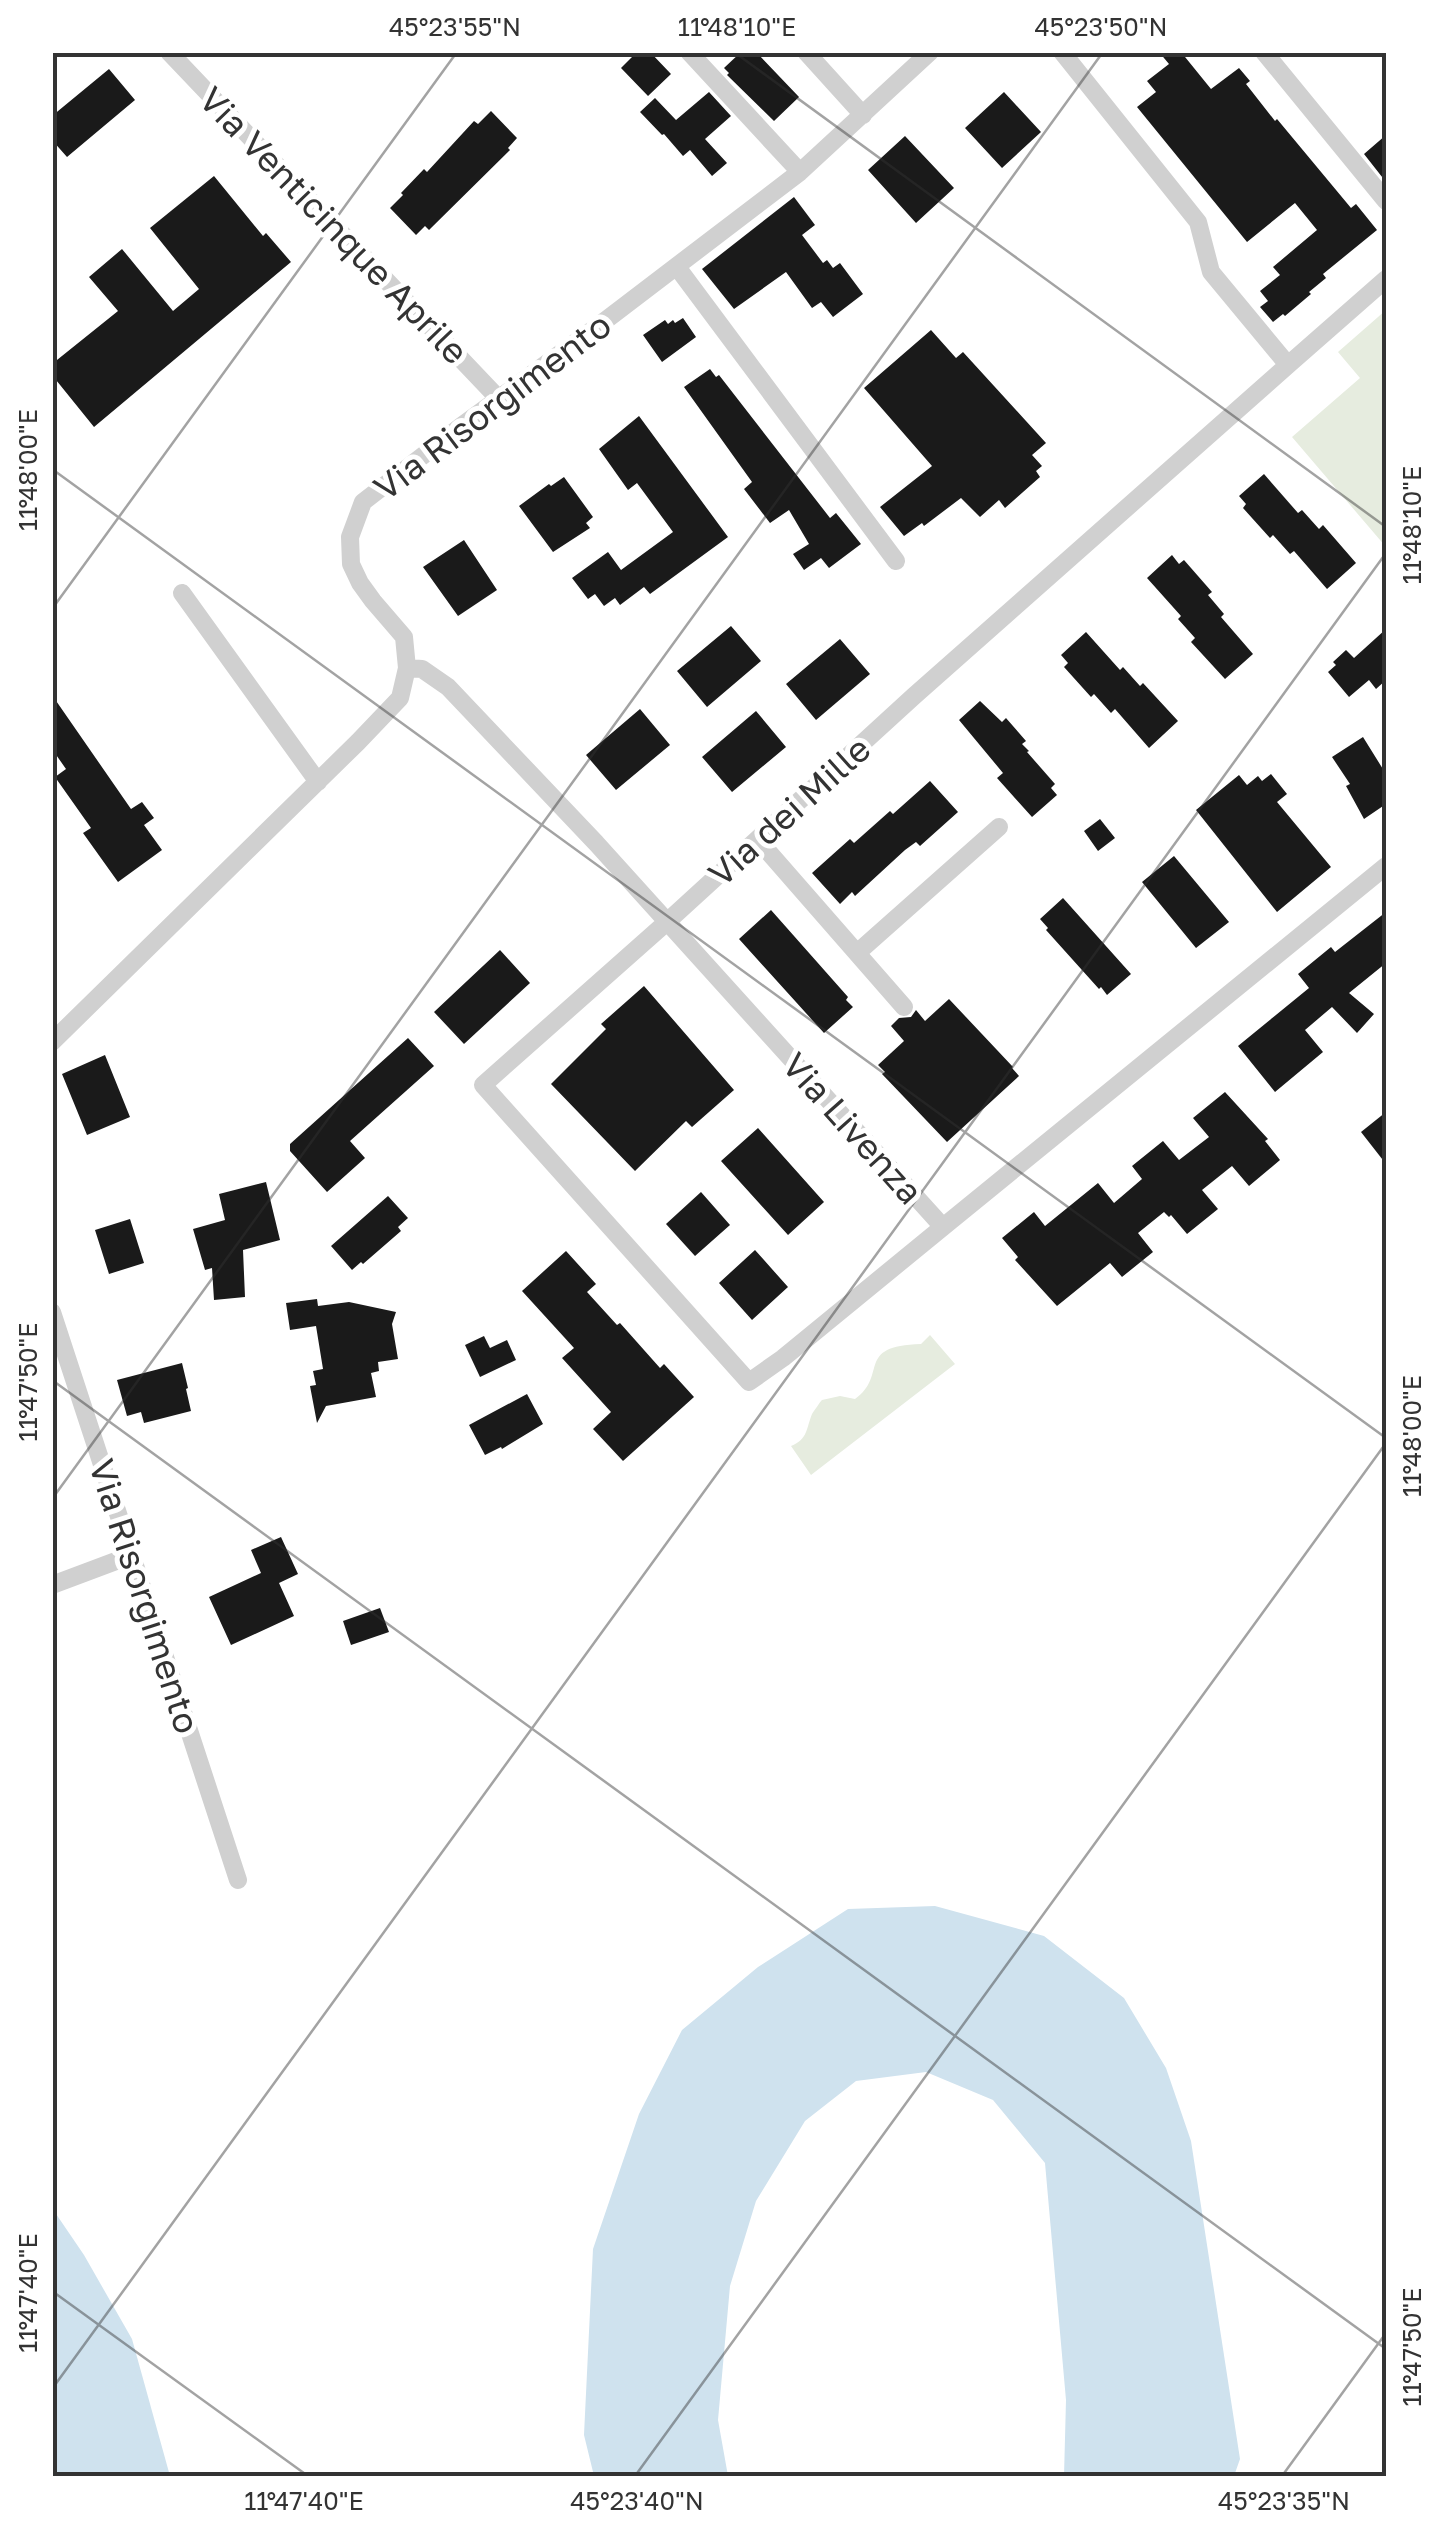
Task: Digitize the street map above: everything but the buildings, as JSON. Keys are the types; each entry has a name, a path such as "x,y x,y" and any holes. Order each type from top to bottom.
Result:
{"street":[{"name":"Via Venticinque Aprile","path":"170,52 499,399"},
{"path":"689,52 800,172"},
{"path":"806,52 863,115"},
{"name":"Via Risorgimento","path":"407,668 404,637 360,583 352,564 350,537 363,502 800,172 930,52"},
{"path":"1062,52 1198,222 1211,272 1288,364"},
{"path":"1264,52 1386,201"},
{"path":"677,267 896,561"},
{"name":"Via dei Mille","path":"943,1227 749,1382 483,1085 914,696 1386,279"},
{"path":"182,592 318,782"},
{"path":"52,1042 400,698 407,668"},
{"name":"Via Livenza","path":"407,668 422,669 448,687 668,922 943,1227 1386,866"},
{"path":"857,954 999,827"},
{"path":"758,840 904,1007"},
{"name":"Via Risorgimento","path":"52,1312 238,1880"},
{"path":"52,1585 132,1555"}],"shaded area":[{"path":"1386,310 1386,547 1292,437 1360,378 1338,352"},
{"path":"930,1335 955,1364 811,1475 791,1446 804,1437 821,1401 840,1396 855,1399 865,1390 876,1363 887,1350 921,1344"}],"water":[{"path":"935,1906 1044,1936 1124,1998 1166,2068 1191,2141 1240,2459 1234,2476 1064,2476 1066,2400 1045,2163 993,2100 926,2072 856,2081 805,2121 756,2201 730,2286 718,2420 728,2476 594,2476 584,2435 593,2249 639,2114 682,2030 758,1967 848,1909"},
{"path":"52,2208 132,2339 170,2476 53,2476"}]}
